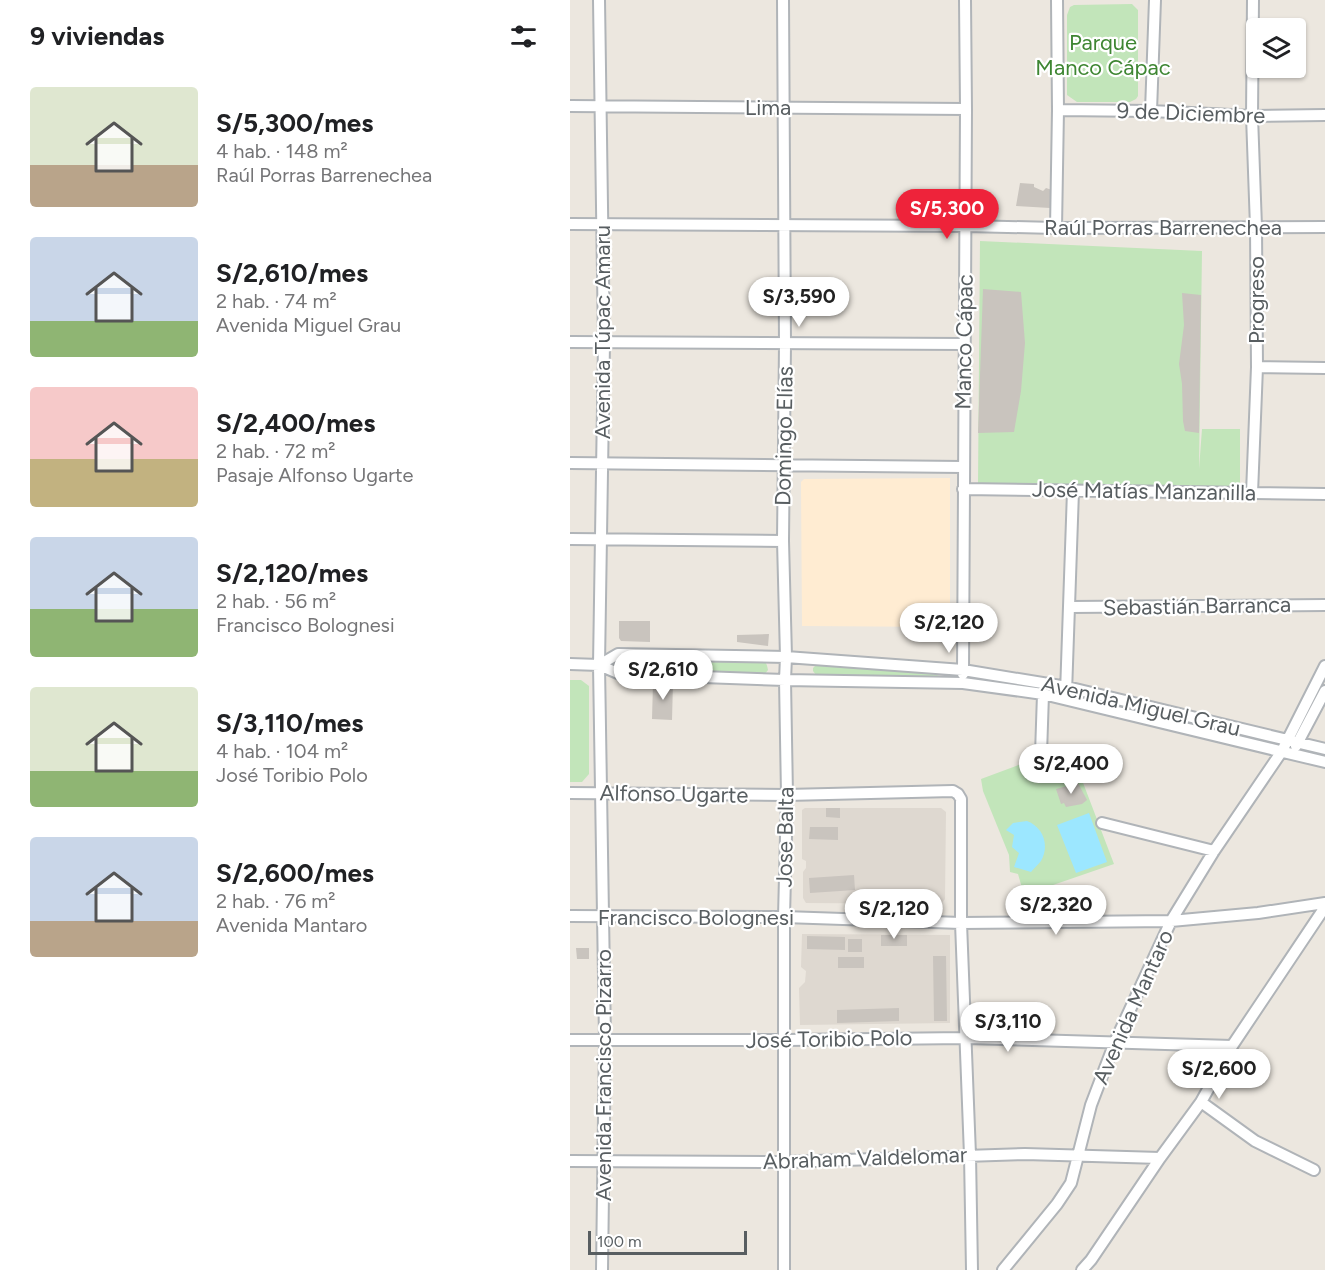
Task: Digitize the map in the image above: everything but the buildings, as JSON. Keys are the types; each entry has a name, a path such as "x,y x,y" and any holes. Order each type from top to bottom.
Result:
{"street":[{"name":"Avenida Túpac Amaru","path":"599,0 604,343 599,665"},
{"name":"Domingo Elías","path":"783,0 785,344 783,541 786,657"},
{"name":"Manco Cápac","path":"963,683 966,226 964,0"},
{"path":"1056,228 1057,0"},
{"path":"1151,111 1155,0"},
{"name":"Progreso","path":"1252,493 1257,367 1252,116 1253,0"},
{"name":"Lima","path":"570,106 966,109"},
{"name":"9 de Diciembre","path":"1058,110 1151,111 1252,116 1325,115"},
{"name":"Raúl Porras Barrenechea","path":"570,224 1056,228 1325,227"},
{"path":"570,342 964,344"},
{"path":"1257,367 1325,368"},
{"path":"570,463 963,466"},
{"name":"José Matías Manzanilla","path":"963,489 1325,494"},
{"path":"1066,699 1073,491"},
{"path":"570,539 783,541"},
{"name":"Sebastián Barranca","path":"1070,607 1325,605"},
{"name":"Avenida Miguel Grau","path":"599,665 618,654 786,657 963,670 1067,687 1325,749"},
{"name":"Jose Balta","path":"784,1270 784,917 787,795 784,680 786,657"},
{"name":"Avenida Miguel Grau","path":"570,664 599,665 620,674 963,683 1066,699 1325,762"},
{"name":"Avenida Francisco Pizarro","path":"599,665 605,1039 602,1270"},
{"path":"1293,741 1325,666"},
{"name":"Avenida Mantaro","path":"1003,1270 1046,1218 1071,1183 1091,1105 1115,1042 1171,921 1214,850 1286,753 1325,691"},
{"path":"1041,754 1043,694"},
{"name":"Alfonso Ugarte","path":"570,793 787,795 952,791 961,799 961,923"},
{"path":"1102,823 1214,850"},
{"name":"Francisco Bolognesi","path":"570,916 784,917 961,923 1171,921 1258,913 1325,903"},
{"path":"1083,1270 1201,1102 1232,1046 1325,908"},
{"path":"961,923 972,1270"},
{"name":"José Toribio Polo","path":"570,1040 966,1038 1232,1046"},
{"path":"1201,1102 1255,1141 1314,1170"},
{"name":"Abraham Valdelomar","path":"570,1161 785,1162 1025,1154 1160,1158"}],"shaded area":[{"path":"950,478 950,627 802,626 801,482 804,479"},
{"path":"805,808 941,808 946,812 945,899 941,904 806,903 803,898 803,872 806,868 806,861 802,859 802,810"},
{"path":"802,934 950,935 950,1023 800,1025 799,988 805,982 806,971 801,967"}],"green space":[{"name":"Parque Manco Cápac","path":"1132,4 1138,10 1138,96 1130,102 1077,102 1067,95 1067,15 1070,7 1074,5"},
{"path":"980,241 1202,251 1199,469 1202,429 1240,429 1240,487 978,483"},
{"path":"762,659 768,670 764,675 618,669 615,665 619,661"},
{"path":"818,663 936,671 942,674 934,677 816,675 813,668"},
{"path":"570,680 581,680 589,686 589,774 582,782 570,782"},
{"path":"1069,746 1114,864 1024,895 1018,874 1010,872 1009,855 983,791 981,779"}],"water":[{"path":"1089,813 1107,862 1076,873 1057,825"},
{"path":"1027,821 1041,832 1045,843 1044,855 1031,872 1014,867 1019,853 1012,847 1014,835 1006,830 1013,823"}]}
